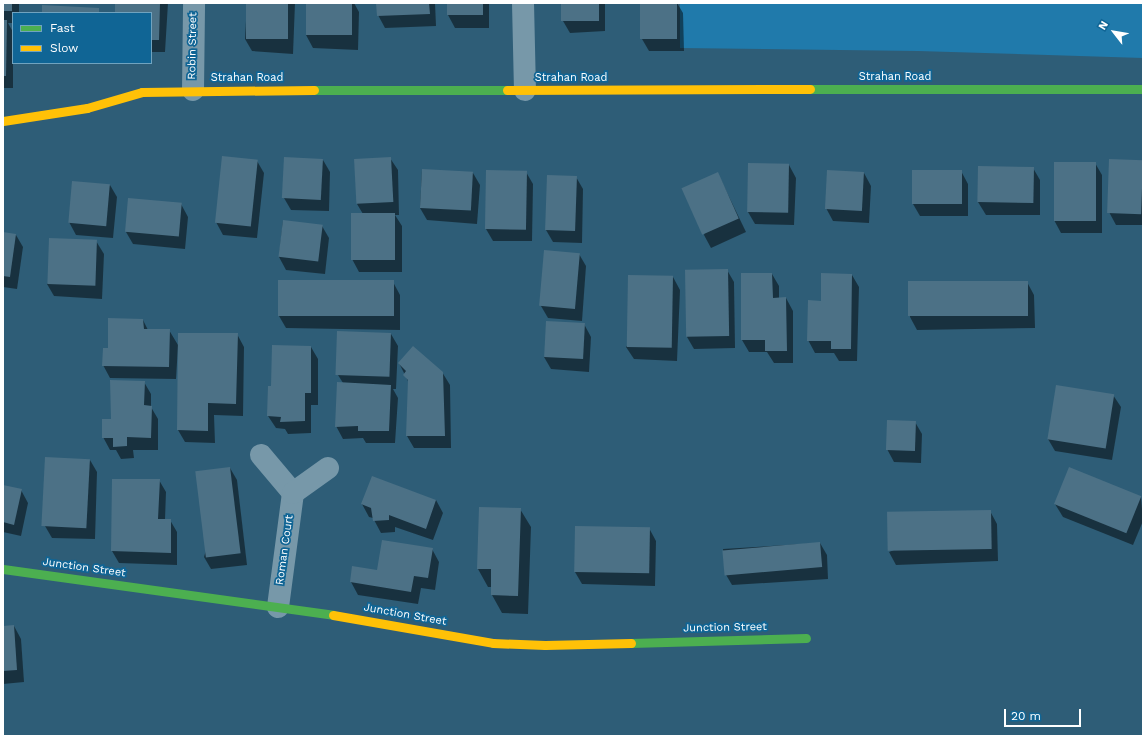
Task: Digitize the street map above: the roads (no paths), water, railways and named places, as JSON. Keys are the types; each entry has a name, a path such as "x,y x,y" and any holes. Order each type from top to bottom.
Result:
{"street":[{"name":"Robin Street","path":"192,90 194,3"},
{"path":"523,3 525,90"},
{"name":"Strahan Road","path":"3,121 87,108 142,92 192,90 1143,89"},
{"path":"261,455 293,493 328,468"},
{"name":"Roman Court","path":"278,607 293,493"},
{"name":"Junction Street","path":"3,569 336,615 493,643 545,645 806,638"}]}
